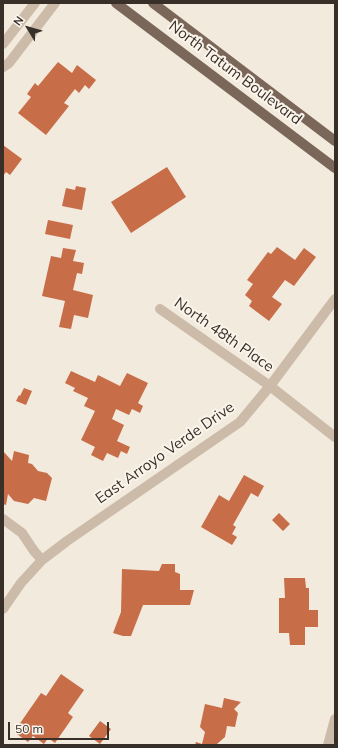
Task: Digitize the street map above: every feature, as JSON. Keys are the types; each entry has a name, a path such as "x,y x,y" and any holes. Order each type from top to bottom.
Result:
{"main road":[{"name":"North Tatum Boulevard","path":"116,3 335,168"},
{"name":"North Tatum Boulevard","path":"153,3 335,141"}],"street":[{"path":"3,44 35,3"},
{"path":"3,67 9,63 55,3"},
{"name":"East Arroyo Verde Drive","path":"3,609 21,583 42,560 67,541 240,422 270,386 335,299"},
{"name":"North 48th Place","path":"160,309 270,386 335,437"},
{"path":"3,519 22,534 42,560"},
{"path":"328,745 335,719"}],"building":[{"path":"58,62 72,73 77,65 96,80 89,89 85,85 79,93 75,89 64,103 69,106 46,135 18,113 31,97 27,94 35,83 38,86"},
{"path":"3,145 22,159 10,175 6,172 3,176"},
{"path":"167,167 186,197 131,233 111,202"},
{"path":"76,186 86,188 82,210 62,206 66,188 75,190"},
{"path":"48,220 73,225 70,239 45,234"},
{"path":"277,247 295,260 304,248 316,257 294,286 285,280 272,297 282,304 269,321 249,306 252,301 245,295 253,284 247,280 268,252 271,254"},
{"path":"63,248 76,250 73,261 84,263 82,274 77,273 73,290 93,295 88,318 74,315 71,329 59,327 65,301 42,296 51,256 61,258"},
{"path":"71,371 95,382 98,375 120,386 127,373 148,383 138,403 143,406 140,413 132,409 129,415 116,409 112,419 124,425 117,441 130,447 127,454 121,451 118,458 107,453 103,461 91,455 95,447 81,440 95,411 84,406 88,398 73,391 75,388 65,383"},
{"path":"24,388 32,391 26,405 16,401"},
{"path":"3,451 12,461 14,451 29,455 28,463 32,464 38,471 47,473 52,478 46,501 34,498 28,504 14,501 8,494 6,505 3,504"},
{"path":"244,475 264,486 258,497 251,493 233,525 236,527 232,534 237,537 232,545 201,527 219,495 229,501"},
{"path":"279,513 290,524 283,531 272,520"},
{"path":"162,564 175,564 175,572 180,574 180,590 194,590 190,605 143,605 131,636 123,636 113,633 121,612 122,569 159,571"},
{"path":"284,578 305,578 306,588 309,588 309,610 318,610 318,627 305,627 305,645 290,645 289,633 279,633 279,598 285,598"},
{"path":"61,674 84,690 68,713 73,717 55,743 48,738 44,744 33,736 28,742 14,732 41,693 46,696"},
{"path":"224,698 241,702 234,709 238,713 235,727 227,726 225,737 217,744 219,745 195,745 196,742 202,744 205,732 200,727 205,704 222,708"},
{"path":"100,721 111,729 100,744 89,736"}]}
